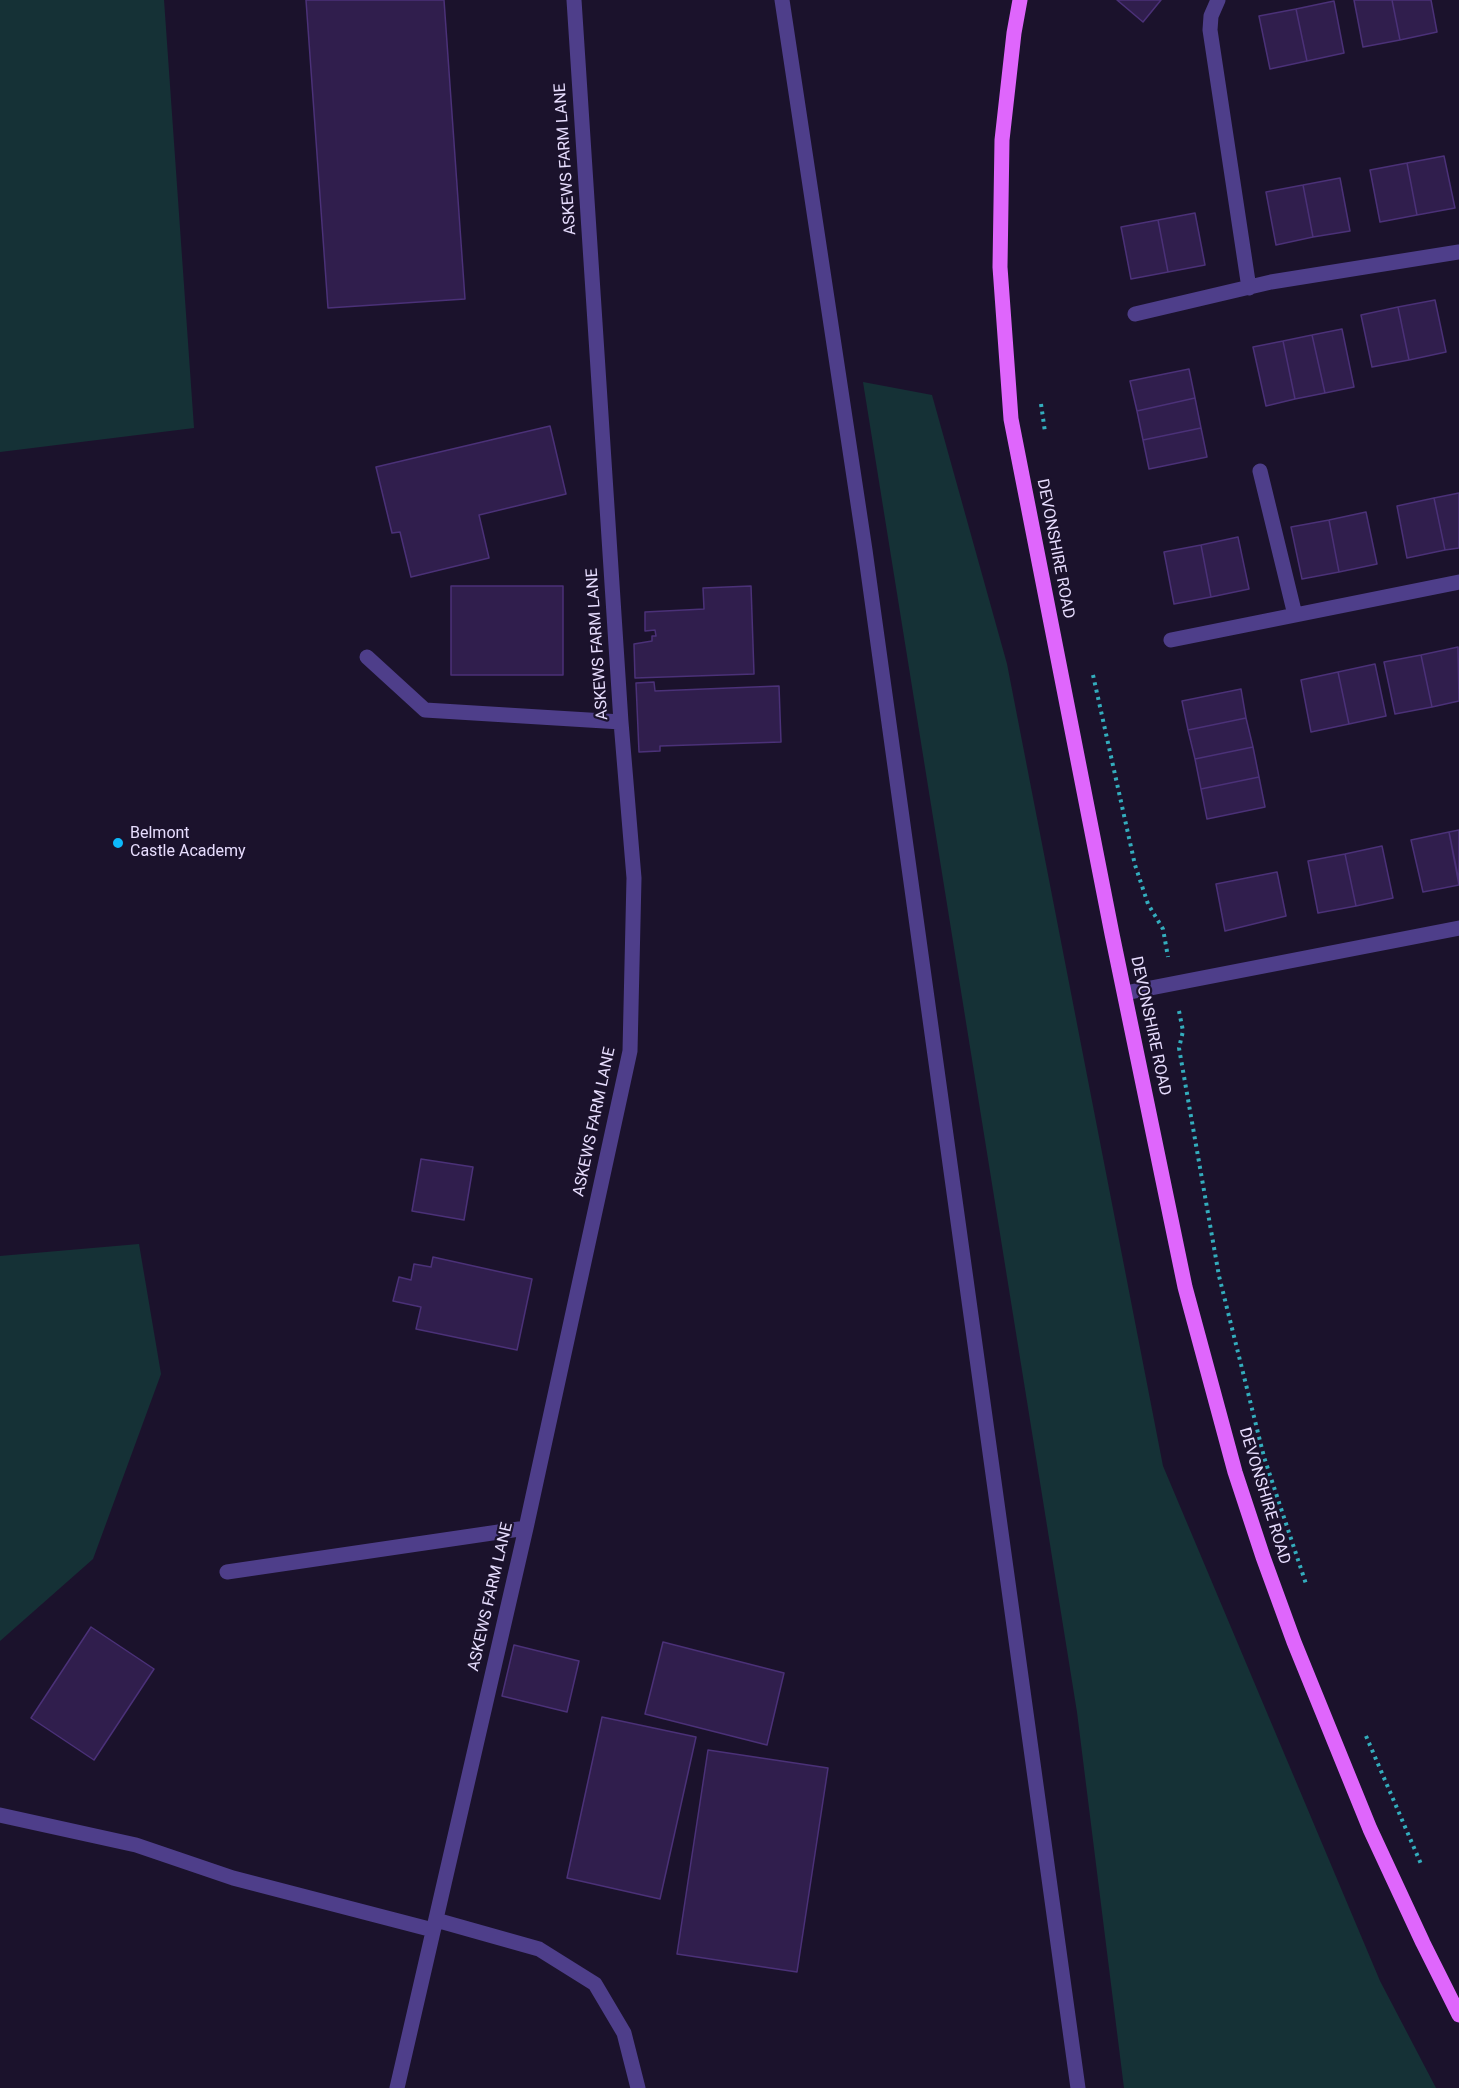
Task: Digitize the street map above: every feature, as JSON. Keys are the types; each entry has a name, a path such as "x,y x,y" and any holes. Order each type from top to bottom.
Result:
{"main road":[{"name":"DEVONSHIRE ROAD","path":"1020,0 1002,140 1000,255 1011,418 1185,1287 1235,1472 1294,1642 1370,1829 1459,2015"}],"street":[{"name":"ASKEWS FARM LANE","path":"397,2088 526,1528 630,1051 634,878 621,722 574,0"},
{"path":"782,0 865,550 1078,2088"},
{"path":"1218,0 1211,16 1210,30 1249,288"},
{"path":"1135,314 1271,282 1459,252"},
{"path":"1260,471 1295,615"},
{"path":"1171,640 1459,582"},
{"path":"367,657 425,710 621,722"},
{"path":"1125,993 1459,928"},
{"path":"227,1572 526,1528"},
{"path":"0,1815 136,1845 233,1878 539,1949 595,1984 624,2033 638,2088"}],"green space":[{"path":"0,0 164,0 194,428 0,452"},
{"path":"863,382 932,395 1007,664 1163,1466 1380,1981 1436,2088 1124,2088 1077,1712"},
{"path":"139,1244 161,1374 93,1559 0,1641 0,1256"}],"building":[{"path":"306,0 444,0 465,299 328,308"},
{"path":"1117,0 1161,0 1143,22"},
{"path":"1354,0 1392,0 1400,40 1363,47"},
{"path":"1392,0 1431,0 1437,32 1400,40"},
{"path":"1334,1 1344,53 1307,61 1296,9"},
{"path":"1296,9 1307,61 1270,69 1259,16"},
{"path":"1444,156 1455,208 1417,215 1407,163"},
{"path":"1407,163 1417,215 1380,222 1370,170"},
{"path":"1340,178 1350,231 1313,237 1303,185"},
{"path":"1303,185 1313,237 1276,245 1266,192"},
{"path":"1195,213 1205,265 1168,272 1158,220"},
{"path":"1158,220 1168,272 1131,279 1121,227"},
{"path":"1435,300 1446,352 1409,360 1398,307"},
{"path":"1398,307 1409,360 1372,367 1361,315"},
{"path":"1342,329 1354,387 1325,393 1312,335"},
{"path":"1312,335 1325,393 1295,399 1283,341"},
{"path":"1283,341 1295,399 1266,406 1253,347"},
{"path":"1189,369 1195,398 1137,411 1130,381"},
{"path":"1195,398 1201,428 1143,440 1137,411"},
{"path":"550,426 566,494 479,515 489,558 411,577 400,532 392,533 376,467"},
{"path":"1201,428 1207,457 1149,469 1143,440"},
{"path":"1459,493 1459,548 1445,550 1434,498"},
{"path":"1434,498 1445,550 1407,558 1397,506"},
{"path":"1366,512 1377,564 1339,572 1329,520"},
{"path":"1329,520 1339,572 1302,579 1291,527"},
{"path":"1238,537 1249,589 1211,597 1201,545"},
{"path":"1201,545 1211,597 1174,604 1164,552"},
{"path":"451,586 563,586 563,675 451,675"},
{"path":"751,586 754,674 635,678 634,644 652,641 652,636 656,636 655,630 645,631 645,612 704,609 703,588"},
{"path":"1458,647 1459,701 1432,707 1421,655"},
{"path":"1421,655 1432,707 1395,714 1384,662"},
{"path":"1375,664 1386,716 1349,724 1338,672"},
{"path":"1338,672 1349,724 1311,732 1301,680"},
{"path":"654,682 655,691 779,686 781,742 660,746 660,751 639,752 636,683"},
{"path":"1241,689 1246,718 1188,730 1182,701"},
{"path":"1246,718 1253,747 1195,759 1188,730"},
{"path":"1253,747 1259,777 1201,789 1195,759"},
{"path":"1259,777 1265,807 1207,819 1201,789"},
{"path":"1459,830 1459,881 1449,832"},
{"path":"1449,832 1459,885 1423,892 1411,840"},
{"path":"1382,846 1393,898 1356,906 1345,854"},
{"path":"1345,854 1356,906 1318,913 1308,861"},
{"path":"1277,872 1286,916 1225,931 1216,884"},
{"path":"421,1159 473,1167 464,1220 412,1211"},
{"path":"433,1257 532,1279 517,1350 416,1329 421,1307 393,1301 399,1277 411,1280 414,1264 431,1267"},
{"path":"91,1627 154,1669 94,1760 31,1718"},
{"path":"663,1642 784,1673 767,1745 645,1714"},
{"path":"514,1645 579,1661 567,1712 502,1696"},
{"path":"602,1717 696,1737 660,1899 567,1878"},
{"path":"708,1750 828,1768 797,1972 677,1954"}],"place":[{"name":"Belmont Castle Academy","path":"118,843"}]}
